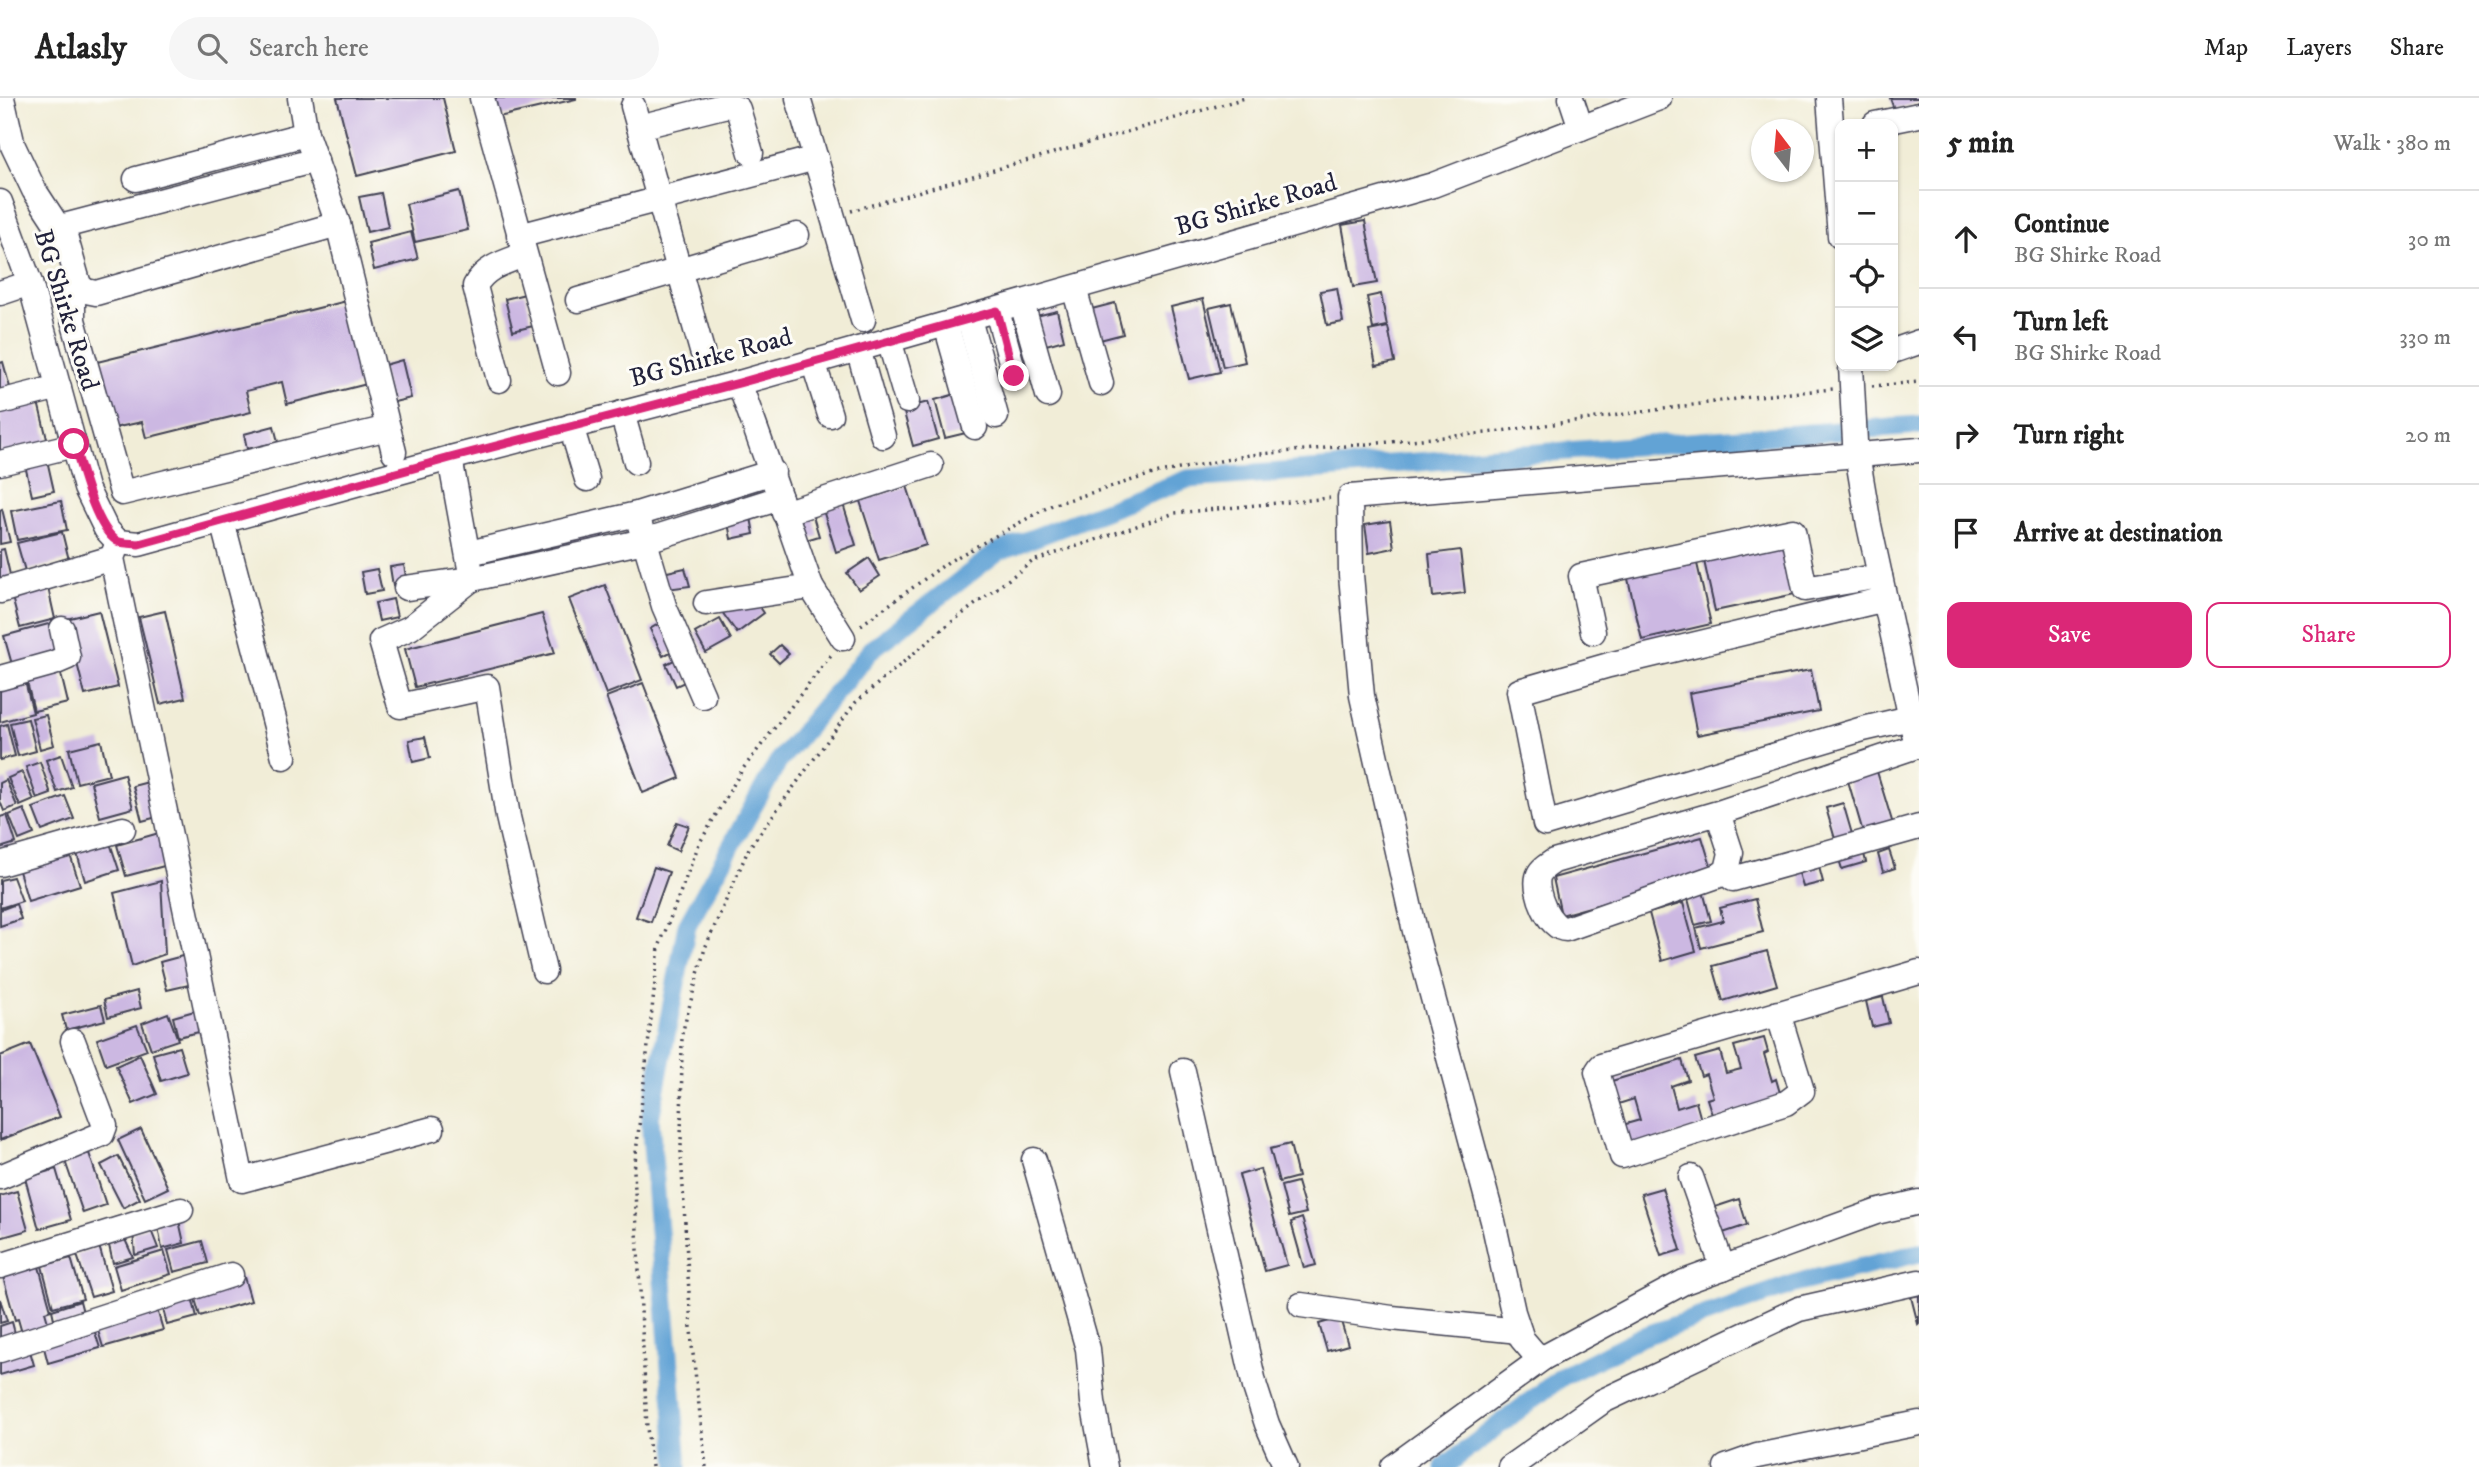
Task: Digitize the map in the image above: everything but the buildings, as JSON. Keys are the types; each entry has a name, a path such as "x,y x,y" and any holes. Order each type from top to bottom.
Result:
{"street":[{"path":"2,98 13,146 34,190 60,227 79,285 86,291 96,293 338,224"},
{"path":"79,285 73,297 73,320 122,493 391,440 338,224 306,134 300,98"},
{"path":"482,98 558,373"},
{"path":"798,98 863,320"},
{"path":"1571,98 1581,128"},
{"name":"BG Shirke Road","path":"0,202 30,283 86,488 115,550 450,458 739,383 1433,185 1658,98"},
{"path":"1829,98 1835,127"},
{"path":"702,351 636,116 727,105 738,109 751,153"},
{"path":"1898,119 1919,115"},
{"path":"136,179 306,134"},
{"path":"499,380 475,286 480,277 522,245 660,199 816,158"},
{"path":"60,227 316,160"},
{"path":"578,300 797,235"},
{"path":"0,293 30,283"},
{"path":"1074,288 1101,383"},
{"path":"1023,303 1048,395"},
{"path":"997,311 1014,376"},
{"path":"957,322 986,422"},
{"path":"889,340 907,401"},
{"path":"1898,349 1919,342"},
{"path":"858,349 883,436"},
{"path":"813,361 830,415"},
{"path":"739,383 773,472 782,506 811,587 843,638"},
{"path":"1718,813 1731,853 1727,870 1720,875 1566,929 1553,925 1546,913 1538,876 1543,868 1554,862 1918,752 1915,716 1882,587 1856,449 1853,386"},
{"path":"0,402 58,387"},
{"path":"622,413 636,461"},
{"path":"571,426 587,479"},
{"path":"0,463 74,444"},
{"path":"1543,1358 1528,1347 1519,1331 1493,1221 1415,931 1362,696 1351,575 1350,497 1856,449 1919,450"},
{"path":"450,458 472,579"},
{"path":"406,588 472,579 644,541 930,465"},
{"path":"469,553 637,514 773,472"},
{"path":"637,514 664,606 704,696"},
{"path":"222,521 284,757"},
{"path":"1593,632 1581,576 1793,531 1805,589 1882,587"},
{"path":"0,591 115,550 242,1180 432,1129"},
{"path":"472,579 410,628 382,641 400,706 488,687 508,817 544,971"},
{"path":"706,603 811,587"},
{"path":"1882,587 1519,691 1545,824 1915,716"},
{"path":"0,678 68,657 62,629"},
{"path":"1733,879 1919,827"},
{"path":"0,864 123,829"},
{"path":"1778,1013 1802,1091 1786,1103 1622,1156 1597,1072 1601,1066 1778,1013 1919,972"},
{"path":"0,1177 102,1134 105,1126 72,1041"},
{"path":"1183,1071 1255,1387 1267,1424 1286,1467"},
{"path":"1034,1160 1088,1349 1093,1402 1105,1467"},
{"path":"1691,1177 1723,1268"},
{"path":"1393,1467 1543,1358 1684,1282 1876,1212 1919,1202"},
{"path":"0,1266 181,1210"},
{"path":"0,1350 231,1275"},
{"path":"1510,1467 1603,1401 1799,1309 1919,1282"},
{"path":"1301,1305 1392,1318 1519,1331"},
{"path":"1726,1467 1782,1450 1919,1423"}],"path":[{"path":"832,216 1245,98"},
{"path":"652,1467 647,1428 634,1171 659,947 699,844 742,770 843,638 948,562 1052,505 1149,475 1250,455 1486,433 1759,396 1919,382"},
{"path":"706,1467 692,1345 681,1153 682,1034 705,948 749,848 855,703 945,627 1033,561 1175,513 1350,497"}],"waterway":[{"path":"678,1467 650,1119 687,925 778,762 872,649 997,552 1188,479 1919,425"},
{"path":"1444,1467 1563,1376 1641,1337 1797,1283 1919,1253"}],"route":[{"path":"74,444 86,488 106,529 118,542 139,544 997,311 1014,376"}]}
